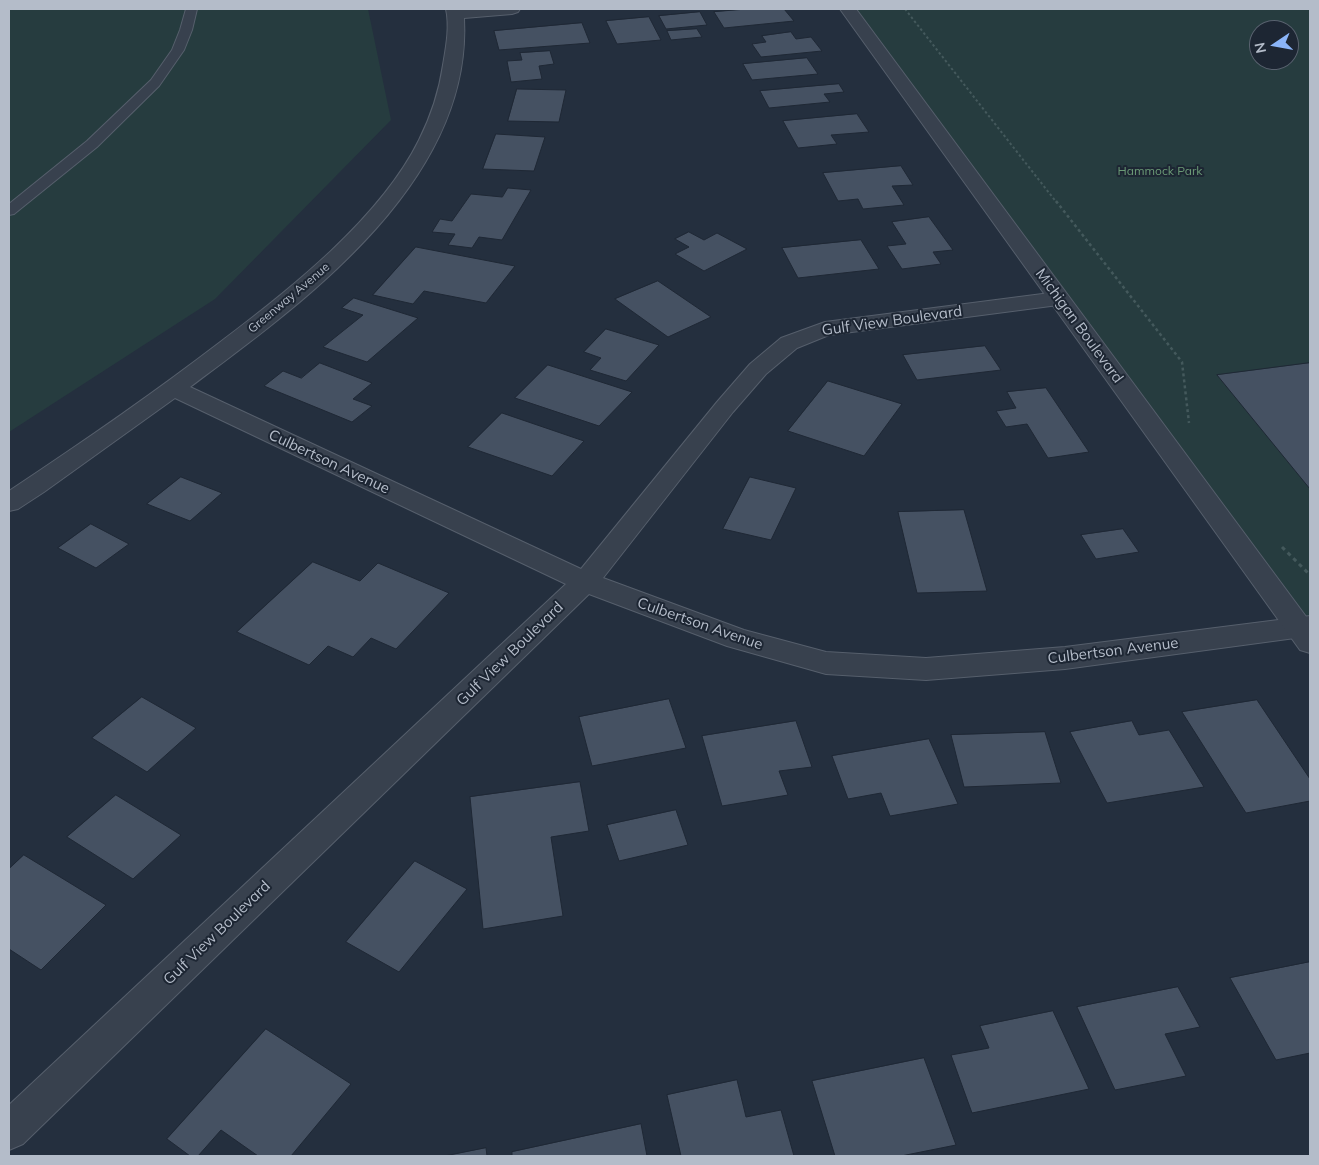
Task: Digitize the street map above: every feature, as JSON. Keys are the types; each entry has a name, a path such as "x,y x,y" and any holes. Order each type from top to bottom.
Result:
{"street":[{"path":"455,11 512,9"},
{"name":"Michigan Boulevard","path":"848,9 1058,298 1306,632"},
{"name":"Greenway Avenue","path":"9,503 174,389 285,305 343,253 398,188 433,134 450,87 455,11"},
{"name":"Gulf View Boulevard","path":"9,1132 585,582 725,406 758,369 789,343 825,329 1058,298"},
{"name":"Culbertson Avenue","path":"174,389 585,582 737,640 826,663 926,669 1066,658 1306,632"}],"lane":[{"path":"9,211 92,144 151,87 178,50 186,30 191,9"}],"path":[{"path":"905,9 1182,362 1189,425"},
{"path":"1279,544 1310,575"}],"green space":[{"path":"9,9 368,9 391,120 215,299 9,432"},
{"name":"Hammock Park","path":"853,9 1310,9 1310,623"}],"building":[{"path":"747,9 784,9 794,21 724,28 714,12"},
{"path":"700,12 707,25 666,29 659,16"},
{"path":"649,17 661,40 617,44 606,21"},
{"path":"582,23 590,43 499,50 494,31"},
{"path":"697,29 702,37 671,40 667,31"},
{"path":"791,32 796,39 811,37 822,51 761,57 752,44 766,42 762,36"},
{"path":"550,51 554,64 539,66 542,79 511,82 507,61 522,60 520,53"},
{"path":"807,58 818,74 752,80 743,64"},
{"path":"839,84 844,92 824,94 830,102 769,108 760,91"},
{"path":"517,89 566,90 559,122 508,121"},
{"path":"857,114 869,132 831,135 837,144 798,148 783,121"},
{"path":"496,134 545,137 534,171 483,169"},
{"path":"901,166 913,185 892,186 904,205 863,209 858,199 838,201 823,173"},
{"path":"508,188 531,190 502,240 479,237 472,248 448,245 455,234 432,232 440,219 452,221 471,194 502,197"},
{"path":"929,217 953,250 933,252 941,264 902,269 887,246 906,244 892,222"},
{"path":"689,232 704,240 717,233 747,249 704,271 675,254 689,247 675,239"},
{"path":"861,240 879,269 798,278 782,248"},
{"path":"416,247 515,266 486,303 424,291 413,304 373,295"},
{"path":"658,281 711,317 668,337 615,299"},
{"path":"354,298 418,318 367,362 323,347 363,315 342,308"},
{"path":"606,329 659,345 626,381 590,370 601,358 584,352"},
{"path":"985,346 1001,370 917,380 903,355"},
{"path":"320,363 372,383 353,399 372,406 352,422 264,386 283,371 301,378"},
{"path":"1310,363 1310,489 1217,375"},
{"path":"548,365 632,392 599,426 515,398"},
{"path":"828,381 902,404 864,456 788,431"},
{"path":"1046,388 1089,452 1048,458 1027,424 1006,427 996,411 1016,408 1007,392"},
{"path":"502,413 584,441 552,476 468,447"},
{"path":"181,477 222,493 190,521 147,504"},
{"path":"750,477 796,488 771,540 723,529"},
{"path":"964,510 987,591 917,593 898,512"},
{"path":"91,524 129,544 96,568 58,548"},
{"path":"1123,529 1139,552 1096,559 1081,535"},
{"path":"313,562 360,581 378,563 449,593 396,649 371,638 353,657 328,646 309,665 237,632"},
{"path":"142,697 196,728 147,772 92,738"},
{"path":"669,699 686,748 592,766 579,717"},
{"path":"1257,700 1310,779 1310,801 1246,813 1182,712"},
{"path":"796,721 812,767 779,771 788,795 722,806 702,736"},
{"path":"1132,721 1139,735 1169,730 1204,787 1107,803 1070,732"},
{"path":"1045,732 1061,783 964,787 951,735"},
{"path":"929,739 958,804 890,816 881,793 848,799 832,756"},
{"path":"580,782 589,831 551,837 563,916 483,929 470,797"},
{"path":"116,795 181,835 133,879 67,837"},
{"path":"676,810 688,845 619,861 607,825"},
{"path":"24,855 106,905 41,970 9,949 9,869"},
{"path":"415,861 467,889 399,972 346,942"},
{"path":"1310,962 1310,1053 1276,1060 1230,978"},
{"path":"1178,987 1200,1027 1165,1034 1186,1076 1115,1090 1077,1007"},
{"path":"1053,1011 1089,1089 972,1113 951,1055 989,1048 980,1026"},
{"path":"266,1029 351,1084 291,1156 258,1156 221,1130 198,1156 190,1156 167,1139"},
{"path":"924,1058 956,1145 901,1156 835,1156 812,1081"},
{"path":"737,1080 746,1117 781,1110 794,1156 681,1156 667,1095"},
{"path":"641,1124 647,1156 512,1156 512,1152"},
{"path":"486,1148 487,1156 445,1156"}]}
